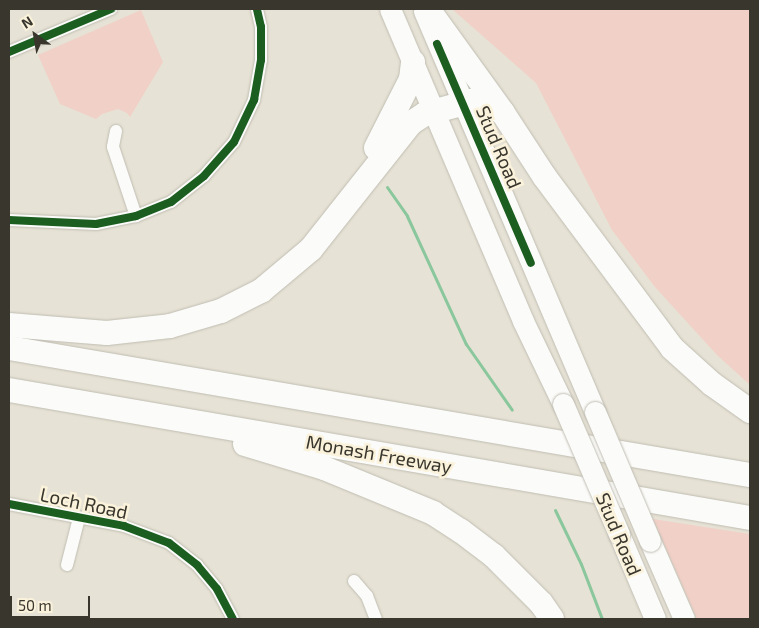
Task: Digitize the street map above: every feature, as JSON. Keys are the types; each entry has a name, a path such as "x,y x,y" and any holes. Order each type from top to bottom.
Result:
{"highway":[{"name":"Stud Road","path":"390,9 655,619"},
{"name":"Stud Road","path":"423,9 684,619"},
{"path":"428,9 503,113 544,176 672,348 712,384 750,410"},
{"path":"367,180 367,167 411,79 413,62"},
{"path":"9,326 107,333 170,326 221,311 262,291 311,249 411,123 434,111 462,103 484,101 503,113"},
{"path":"9,348 750,475"},
{"name":"Monash Freeway","path":"9,390 750,518"},
{"path":"147,415 324,468 433,513 494,556 541,604 552,619"}],"street":[{"path":"9,52 110,9"},
{"path":"9,220 96,224 136,216 171,202 204,176 234,142 254,100 261,60 261,27 257,9"},
{"path":"116,130 113,147 136,216"},
{"name":"Loch Road","path":"9,504 124,526 169,543 197,565 217,589 233,619"},
{"path":"68,565 79,518"},
{"path":"354,581 367,596 376,619"}],"shaded area":[{"path":"452,9 750,9 750,385 717,355 655,287 612,230 536,83"},
{"path":"141,10 163,62 130,117 127,113 118,109 102,114 96,119 60,104 38,55"},
{"path":"653,519 750,534 750,619 697,619"}],"waterway":[{"path":"387,187 407,216 466,344 512,410"},
{"path":"555,510 581,564 602,619"}],"cycle path":[{"path":"9,52 111,9"},
{"path":"9,220 96,224 136,216 171,202 204,176 234,142 254,100 261,60 261,27 257,9"},
{"path":"437,44 531,263"},
{"path":"9,504 124,526 169,543 197,565 217,589 233,619"}]}
